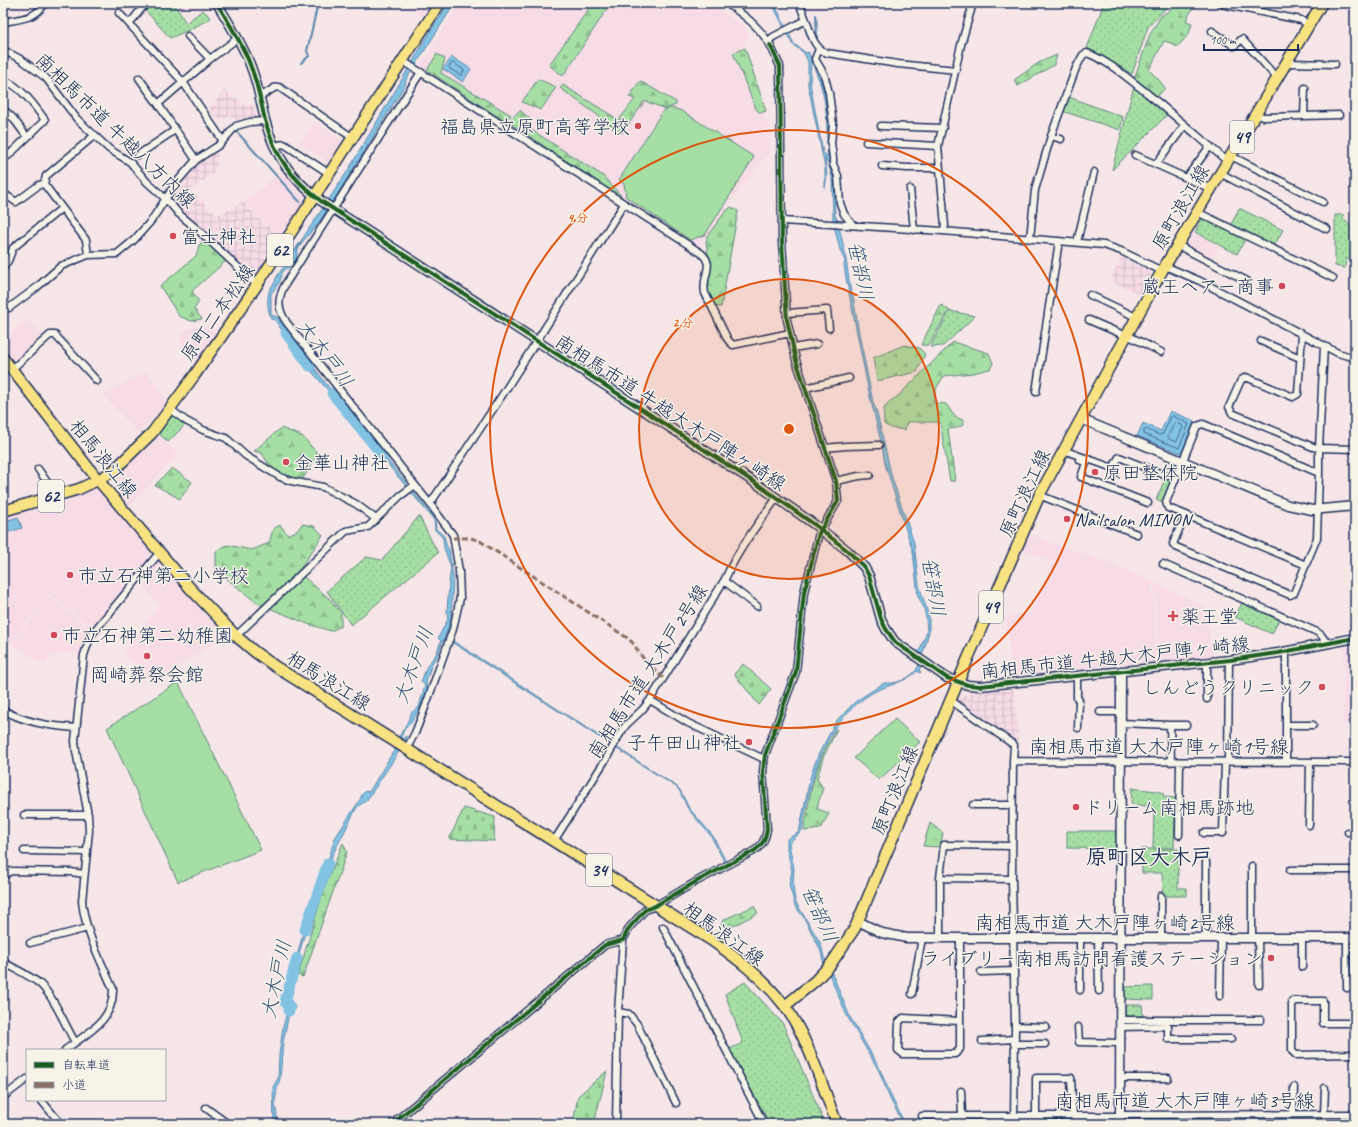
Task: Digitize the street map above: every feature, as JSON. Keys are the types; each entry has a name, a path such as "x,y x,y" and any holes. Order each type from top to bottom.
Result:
{"main road":[{"name":"原町二本松線","path":"3,511 79,489 98,480 113,471 152,433 318,199 330,174 405,62 440,3"},
{"name":"原町浪江線","path":"785,1006 822,974 839,954 858,921 950,700 1039,496 1062,451 1164,268 1181,247 1201,214 1211,189 1220,173 1260,115 1278,78 1291,64 1322,3"},
{"name":"相馬浪江線","path":"3,358 98,480 190,588 236,636 255,652 711,940 740,961 776,995 785,1006"},
{"name":"34","path":"785,1006 809,1051 837,1124"}],"street":[{"path":"3,22 25,19 40,9 45,3"},
{"path":"130,23 148,3"},
{"name":"南相馬市道 牛越大木戸陣ヶ崎線","path":"217,3 238,38 252,68 265,121 274,146 288,170 299,183 333,209 777,498 821,530 848,551 864,567 869,576 883,624 895,642 947,678 968,685 980,686 1229,660 1355,638"},
{"path":"616,1124 618,1012 623,940 629,928 645,910 754,852 766,837 764,759 798,668 804,592 809,569 821,530 838,501 836,481 793,348 787,313 784,285 782,221 780,66 770,45 758,28 748,18 726,3"},
{"path":"799,3 814,42 819,49 827,53 898,64 956,70"},
{"path":"943,231 945,226 938,146 961,45 973,3"},
{"path":"1221,4 1301,20 1310,25"},
{"path":"120,13 183,82 223,141"},
{"path":"770,45 769,41 771,39 806,20"},
{"path":"1212,31 1234,46 1242,39 1278,78"},
{"path":"188,36 210,59"},
{"path":"158,104 210,59 238,38"},
{"path":"819,49 815,59 824,74 830,93 833,124 831,143 833,164 838,176 840,203 850,225"},
{"name":"南相馬市道 牛越八方内線","path":"3,50 22,60 46,78 70,112 109,150 130,162 147,182 166,199 179,214 257,285"},
{"path":"1030,238 1035,190 1051,136 1076,68 1085,53 1093,56 1126,76 1210,146 1229,158 1323,202"},
{"path":"405,62 701,253 708,260 709,265 705,277 705,293 728,340 733,345 790,333"},
{"path":"1291,64 1334,64"},
{"path":"405,747 414,734 453,629 460,598 459,571 453,535 295,335 283,318 279,300 281,291 420,71"},
{"path":"139,78 196,160"},
{"path":"3,80 9,82 32,102 45,120 8,156 3,148"},
{"path":"260,97 274,88 279,87 353,138"},
{"path":"1304,116 1305,88"},
{"path":"3,109 13,118 27,137"},
{"path":"1260,115 1339,115"},
{"path":"3,306 9,308 36,288 61,266 88,255 117,254 142,231 176,183 196,160 214,149 236,126 250,122 265,121"},
{"path":"1156,164 1185,124"},
{"path":"881,126 943,128"},
{"path":"138,155 175,130"},
{"path":"44,184 48,173 95,135"},
{"path":"1051,136 1061,139"},
{"path":"866,142 938,146"},
{"path":"274,146 284,144 330,174"},
{"path":"1187,177 1210,146"},
{"path":"1135,155 1211,189"},
{"path":"882,166 940,168"},
{"path":"1077,242 1094,172"},
{"path":"1220,173 1327,229"},
{"path":"3,193 16,202 39,185 44,184"},
{"path":"44,184 86,240 88,255"},
{"path":"910,189 914,230"},
{"path":"430,504 497,403 624,204"},
{"path":"3,268 8,261 13,248 62,208"},
{"path":"1201,214 1333,278"},
{"path":"782,221 943,231 1104,245 1200,281 1344,356 1355,358"},
{"path":"1036,392 1059,241"},
{"path":"1181,247 1246,281"},
{"path":"1090,296 1136,317"},
{"path":"787,313 828,310 829,328"},
{"path":"1089,320 1126,335 1161,352"},
{"path":"1302,334 1298,394 1293,397 1246,377 1241,380 1229,408 1232,413 1313,447 1355,449"},
{"path":"12,369 50,335 54,335 97,381"},
{"path":"1261,341 1300,358"},
{"path":"793,348 817,344"},
{"path":"1185,515 1173,544 1176,548 1290,595 1294,593 1317,538 1319,448 1324,346"},
{"path":"805,388 849,378"},
{"path":"170,409 186,421 203,430 226,438 246,456 280,477 327,489 356,504 376,519"},
{"path":"1081,419 1288,505 1304,509 1318,510 1355,506"},
{"path":"1306,565 1168,508 1166,502 1197,426 1203,424 1319,473"},
{"path":"825,448 880,445"},
{"path":"1062,451 1113,468 1119,457 1167,476"},
{"path":"1062,451 1086,463 1082,477 1148,503"},
{"path":"38,469 56,495"},
{"path":"836,481 870,474"},
{"path":"236,636 346,531 366,528 400,496 415,485"},
{"path":"1039,496 1137,534"},
{"name":"南相馬市道 大木戸2号線","path":"554,841 626,725 650,700 744,546 777,498"},
{"path":"66,1049 102,1023 112,1005 113,998 113,989 88,928 83,912 82,901 89,831 88,816 76,751 76,728 84,655 91,635 160,552"},
{"path":"1163,564 1317,632 1321,634 1326,644"},
{"path":"724,581 757,606"},
{"path":"1286,651 1286,762"},
{"path":"1204,833 1223,833 1229,660"},
{"path":"1207,662 1207,699"},
{"path":"1120,1120 1121,671"},
{"path":"1077,676 1077,698 1079,700 1078,728"},
{"path":"650,700 688,723 764,759"},
{"path":"950,700 1014,745 1013,761"},
{"path":"3,710 27,720 48,726 76,728"},
{"path":"1100,712 1120,712"},
{"path":"1120,723 1186,725"},
{"path":"1170,725 1170,762"},
{"path":"1286,725 1313,725"},
{"name":"南相馬市道 大木戸陣ヶ崎1号線","path":"1014,1124 1015,1026 1012,879 1013,761 1355,762"},
{"path":"1179,835 1180,762"},
{"path":"1309,825 1310,762"},
{"path":"974,805 1013,805"},
{"path":"24,815 88,816"},
{"path":"1348,832 1355,832"},
{"path":"940,938 940,878 944,845 1012,846"},
{"path":"24,850 87,852"},
{"path":"1206,862 1206,938"},
{"path":"1252,866 1255,938 1259,985"},
{"path":"1290,870 1355,870"},
{"path":"3,876 11,871 71,872 84,874"},
{"path":"940,878 1012,879"},
{"path":"1161,896 1161,937"},
{"name":"南相馬市道 大木戸陣ヶ崎2号線","path":"858,921 887,935 922,938 1351,938"},
{"path":"663,927 764,1124"},
{"path":"30,943 88,928"},
{"path":"912,994 922,938"},
{"path":"960,938 960,1021 960,1049 955,1054 903,1054 898,1050 899,1022 904,1018 960,1021"},
{"path":"1080,938 1080,990"},
{"path":"1098,938 1099,991"},
{"path":"1220,996 1221,938"},
{"path":"1302,938 1302,967"},
{"path":"1351,938 1347,988 1355,988"},
{"path":"392,1124 605,945 623,940"},
{"path":"3,962 33,979 48,993 76,1042"},
{"path":"981,972 1014,971"},
{"path":"1355,1023 1323,1023 1323,1001 1292,1001 1292,1051 1296,1055 1355,1054"},
{"path":"618,1012 629,1014 637,1024 676,1103"},
{"path":"1121,1023 1261,1020"},
{"path":"1121,1023 1168,1026 1168,1039 1231,1040"},
{"path":"1015,1026 1046,1027"},
{"path":"1078,1027 1079,1042 1120,1043"},
{"path":"982,1041 1045,1044"},
{"path":"1036,1116 1036,1078 1072,1078 1078,1124"},
{"path":"1120,1078 1168,1078"},
{"path":"3,1098 26,1081"},
{"path":"1293,1114 1294,1087"},
{"path":"1324,1114 1325,1088"},
{"path":"961,1091 962,1116"},
{"path":"42,1101 61,1124"},
{"path":"206,1108 228,1124"},
{"name":"南相馬市道 大木戸陣ヶ崎3号線","path":"922,1116 1076,1116 1120,1120 1293,1114 1355,1114"},
{"path":"947,1116 948,1124"},
{"path":"985,1117 985,1124"}],"shaded area":[{"path":"402,3 430,3 422,16"},
{"name":"福島県立原町高等学校","path":"460,3 709,3 741,24 750,35 742,49 771,133 770,150 697,248 419,67"},
{"path":"224,90 245,105 253,105 258,118 238,121 230,115 224,120 215,118 210,109"},
{"path":"314,122 343,141 328,162 299,143"},
{"path":"218,150 218,163 213,174 190,190 216,214 222,213 243,202 261,221 281,236 256,277 252,277 181,212 168,198 187,172 208,155"},
{"path":"281,172 303,194 305,200 283,237 261,219 245,203 245,201"},
{"path":"1194,232 1219,245 1210,260 1186,247"},
{"path":"1121,257 1153,273 1141,295 1110,281"},
{"path":"29,321 45,337 16,363 3,349 3,341 24,322"},
{"path":"201,324 218,332 197,365 185,356 180,333"},
{"path":"146,371 168,401 139,434 103,395"},
{"path":"157,434 178,454 130,506 118,494 118,475 139,455"},
{"name":"市立石神第二小学校","path":"94,490 100,492 154,553 93,629 49,594 10,644 3,640 3,517"},
{"path":"1030,535 1113,564 1151,581 1159,661 1013,678 1005,616 1030,614 1053,562 1022,550"},
{"path":"156,559 225,636 155,681 123,653 159,605 139,581"},
{"path":"1153,581 1206,607 1214,658 1161,661"},
{"name":"市立石神第二幼稚園","path":"49,596 92,630 86,640 81,654 73,653 52,656 45,665 12,644"},
{"path":"1355,644 1355,724 1343,723 1344,646"},
{"path":"1014,689 1019,738 1016,742 956,701 968,693"}],"green space":[{"path":"154,3 177,3 175,5 186,23 203,10 211,18 170,38 145,10"},
{"path":"593,3 611,3 563,76 549,65"},
{"path":"1104,3 1158,3 1167,7 1148,27 1132,74 1087,48"},
{"path":"1181,3 1195,3 1186,21 1192,23 1189,34 1177,47 1164,41 1149,70 1165,88 1156,98 1134,79 1150,34 1161,16"},
{"path":"745,48 766,111 760,113 756,109 733,53"},
{"path":"437,54 445,59 441,73 511,115 506,122 427,70"},
{"path":"1057,55 1054,65 1018,86 1014,80 1040,62"},
{"path":"538,79 556,87 541,110 522,102"},
{"path":"640,81 676,102 676,105 665,109 645,101 622,133 560,88 563,85 619,120 635,99 629,97"},
{"path":"1134,86 1168,114 1112,170"},
{"path":"1069,97 1123,117 1120,130 1062,111"},
{"path":"669,108 682,111 754,157 705,235 690,240 626,197 624,184 619,180 662,112"},
{"path":"520,110 530,119 530,129 603,176 624,199 508,122"},
{"path":"731,207 738,211 721,307 713,306 706,293 710,266 706,242 707,236 726,211"},
{"path":"1239,208 1283,230 1274,246 1231,225"},
{"path":"1335,215 1344,215 1343,218 1353,229 1354,259 1346,259 1345,268 1335,266"},
{"path":"1203,217 1246,238 1237,254 1195,232"},
{"path":"204,240 226,261 192,291 199,302 194,309 202,319 191,321 179,316 160,286 196,256 199,245"},
{"path":"941,305 949,310 929,345 921,345"},
{"path":"950,311 975,316 943,346 930,347"},
{"path":"953,342 989,353 993,363 990,369 973,373 944,376 937,387 933,403 946,404 955,417 963,420 963,425 957,428 948,429 955,481 950,481 940,422 907,422 905,430 891,428 884,424 884,408 888,402 897,397"},
{"path":"904,345 919,348 925,354 917,372 877,381 873,358"},
{"path":"172,414 187,423 168,442 157,432"},
{"path":"281,428 302,436 318,454 302,480 272,470 262,453 254,451"},
{"path":"1173,461 1176,463 1177,467 1163,501 1156,500"},
{"path":"172,468 192,482 180,499 155,485"},
{"path":"419,516 438,553 351,625 327,591 366,557 382,560"},
{"path":"302,524 314,526 323,535 298,572 331,600 341,613 341,626 331,631 308,624 257,603 216,570 216,551 227,545 252,550 269,543 273,529 280,525 288,535 298,530"},
{"path":"1243,601 1280,617 1272,634 1235,617"},
{"path":"743,664 771,689 759,705 734,674"},
{"path":"178,682 261,850 178,882 107,728"},
{"path":"895,719 920,742 879,780 854,758"},
{"path":"837,729 823,758 817,779 823,788 817,809 829,813 821,829 804,831 816,772 826,748"},
{"path":"1132,788 1157,791 1163,793 1164,797 1176,798 1174,848 1153,848 1154,807 1131,804"},
{"path":"464,808 495,817 494,841 449,839"},
{"path":"930,823 943,833 940,847 923,846"},
{"path":"1067,831 1116,831 1115,849 1067,848"},
{"path":"343,843 347,852 303,977 298,975 324,889"},
{"path":"1142,849 1178,849 1178,888 1187,888 1187,896 1163,896 1162,873 1142,873"},
{"path":"754,906 758,913 729,928 726,943 715,938 723,920"},
{"path":"745,982 783,1024 825,1124 770,1124 729,1049 743,1043 725,994"},
{"path":"1153,986 1153,1000 1124,999 1125,987"},
{"path":"1125,1005 1142,1005 1143,1016 1125,1016"},
{"path":"607,1071 594,1124 573,1124 578,1096"}],"water":[{"path":"449,3 455,3 406,80 405,85 337,195 317,225 298,247 296,260 282,273 280,281 271,294 271,315 277,317 344,407 306,365 298,348 291,344 275,320 271,319 268,296 276,278 347,172 430,32"},
{"path":"772,3 774,3 794,44 806,53 809,52 821,80 825,94 828,123 828,150 834,181 835,215 845,253 851,293 853,296 873,402 877,413 892,478 914,543 919,585 929,617 929,632 923,653 921,654 922,664 919,670 921,672 920,673 917,671 909,677 918,666 919,662 916,653 920,649 927,632 926,618 924,608 918,596 913,552 885,464 869,393 846,278 844,265 845,261 840,250 833,221 832,177 825,158 827,176 825,188 825,168 808,85 808,62 804,53 792,44","holes":["811,61 822,89 827,126 827,156 823,153 810,83"]},
{"path":"452,57 471,69 463,82 443,69"},
{"path":"345,407 435,519 436,529 444,536 449,549 453,577 451,619 444,639 453,641 676,786 680,790 689,808 713,836 726,862 725,863 711,836 688,809 676,787 453,643 443,640 437,657 432,663 426,682 428,690 419,711 404,730 400,740 407,736 396,756 367,800 357,807 332,856 319,895 314,899 286,1003 291,1004 283,1042 280,1079 275,1102 278,1124 274,1124 273,1087 278,1078 279,1055 283,1027 288,1008 285,1002 312,899 322,880 335,838 361,796 365,791 369,792 396,747 397,740 411,713 419,707 425,685 421,682 427,666 436,654 441,641 438,638 448,619 447,612 451,568 444,548 443,538 435,530 434,520 380,455 364,431 344,412"},
{"path":"1170,411 1195,421 1182,453 1137,436 1143,423 1161,431"},
{"path":"18,517 22,528 3,534 3,522"},
{"path":"909,677 869,695 853,707 840,721 821,755 809,792 802,830 789,844 794,868 793,885 795,901 821,944 824,958 827,961 850,1017 879,1067 905,1124 890,1099 879,1071 847,1016 823,960 820,949 804,918 795,906 789,884 792,871 787,849 787,839 799,832 810,778 818,755 837,720 856,701 884,683 895,683"}],"waterway":[{"name":"大木戸川","path":"301,63 309,56 307,51 318,3"},
{"name":"笹部川","path":"816,15 817,40"},
{"path":"237,132 300,202"},
{"name":"大木戸川","path":"297,250 302,242"},
{"name":"大木戸川","path":"286,333 310,366"},
{"name":"大木戸川","path":"332,393 383,456"},
{"name":"大木戸川","path":"305,930 328,863"},
{"name":"大木戸川","path":"289,1011 290,1007 285,1002 297,958"}],"marked path":[{"path":"453,538 471,538 480,541 626,637 632,642 643,658 663,678"}],"cycle path":[{"path":"217,3 236,34 248,59 256,80 269,133 279,156 301,184 321,201 757,484 815,525 848,551 864,567 869,576 881,619 895,642 947,678 968,685 980,686 1230,660 1278,653 1355,638"},
{"path":"392,1124 605,945 623,940 629,928 645,910 655,906 699,880 754,851 763,842 766,836 767,829 763,771 765,755 796,672 804,592 819,533 838,501 836,481 796,360 787,320 782,242 780,66 770,45"}],"place":[{"name":"福島県立原町高等学校","path":"638,126"},
{"name":"富士神社","path":"173,236"},
{"name":"蔵王ヘアー商事","path":"1282,286"},
{"name":"金華山神社","path":"286,462"},
{"name":"原田整体院","path":"1095,472"},
{"name":"Nailsalon MINON","path":"1067,519"},
{"name":"市立石神第二小学校","path":"70,575"},
{"name":"薬王堂","path":"1173,616"},
{"name":"市立石神第二幼稚園","path":"54,635"},
{"name":"岡崎葬祭会館","path":"147,656"},
{"name":"しんどうクリニック","path":"1322,687"},
{"name":"子午田山神社","path":"749,742"},
{"name":"ドリーム南相馬跡地","path":"1076,807"},
{"name":"ライブリー南相馬訪問看護ステーション","path":"1271,958"}],"district":[{"name":"原町区大木戸","path":"1149,857"}]}
